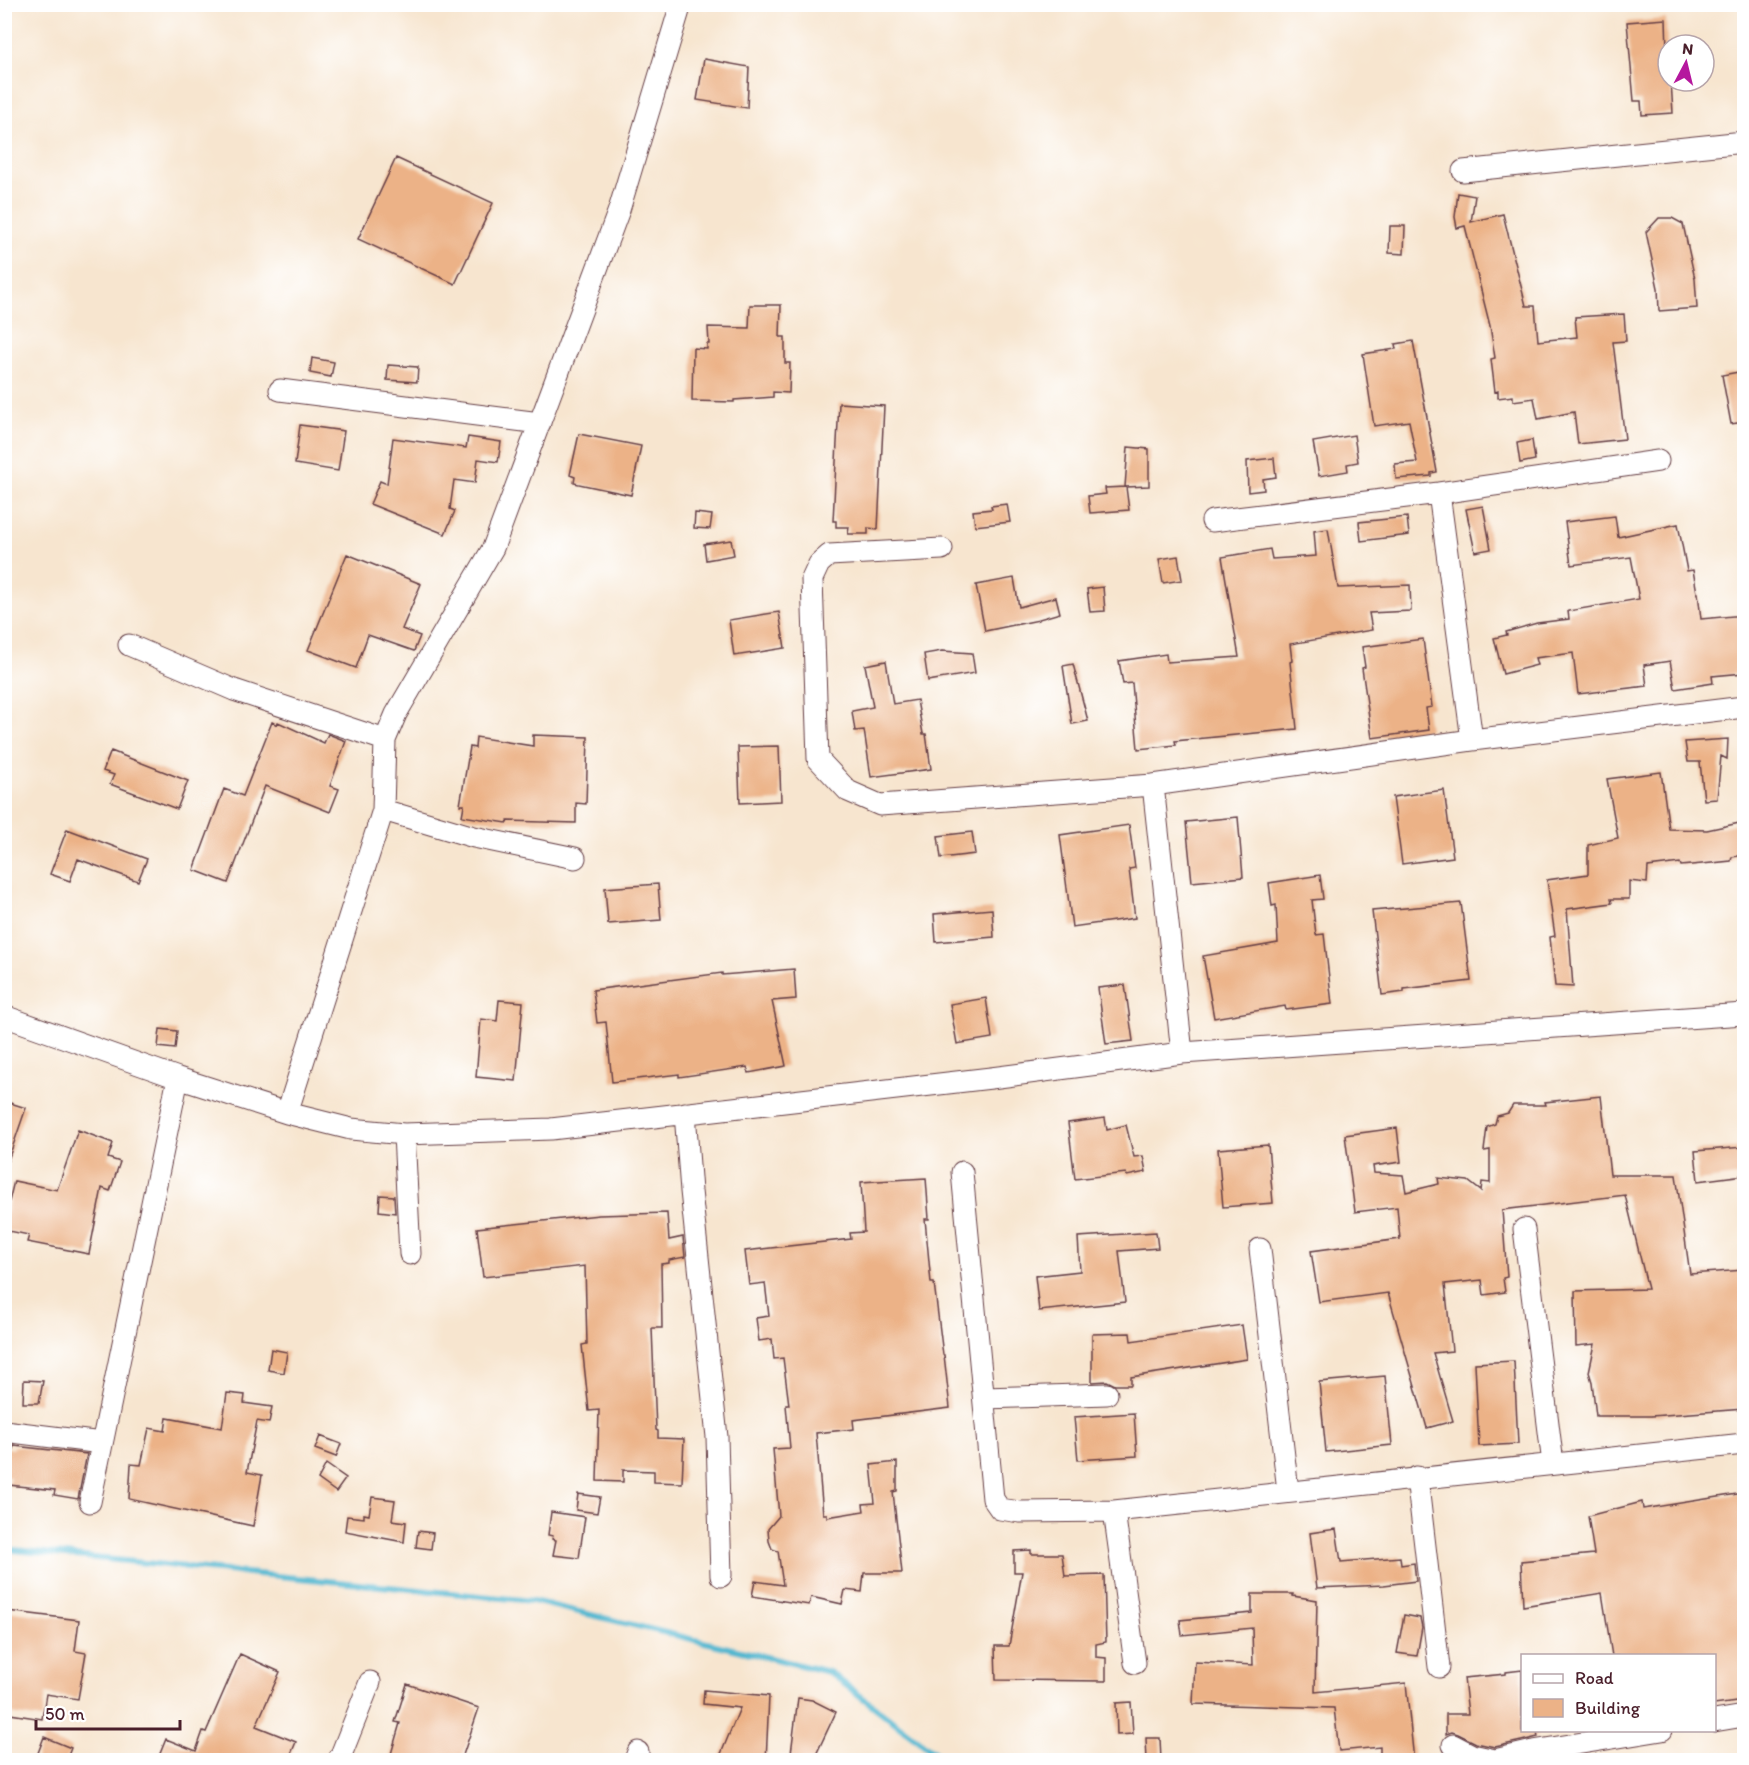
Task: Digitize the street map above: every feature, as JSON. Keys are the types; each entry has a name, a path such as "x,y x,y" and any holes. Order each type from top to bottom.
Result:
{"street":[{"path":"287,1113 383,810 385,740 396,714 493,548 619,210 681,4"},
{"path":"1463,171 1744,142"},
{"path":"280,390 540,423"},
{"path":"1212,521 1440,493 1658,461"},
{"path":"1440,493 1472,740"},
{"path":"942,549 829,555 819,564 812,579 818,759 848,791 880,805 1153,785 1472,740 1744,707"},
{"path":"129,645 234,690 385,740"},
{"path":"1153,785 1182,1053"},
{"path":"383,810 474,837 574,858"},
{"path":"4,1016 178,1078 287,1113 351,1130 404,1134 551,1129 991,1078 1182,1053 1744,1014"},
{"path":"90,1502 178,1078"},
{"path":"685,1113 717,1437 722,1576"},
{"path":"404,1134 410,1254"},
{"path":"962,1172 993,1499 1000,1509 1020,1512 1114,1511 1744,1444"},
{"path":"1524,1228 1554,1464"},
{"path":"1260,1250 1288,1491"},
{"path":"984,1398 1107,1394"},
{"path":"4,1431 102,1443"},
{"path":"1417,1478 1439,1667"},
{"path":"1114,1511 1135,1663"},
{"path":"339,1761 370,1682"},
{"path":"1716,1721 1744,1716"},
{"path":"1453,1745 1472,1755 1495,1760 1533,1751 1656,1732"}],"building":[{"path":"1666,19 1666,33 1656,33 1656,93 1672,93 1673,113 1642,115 1641,101 1634,101 1627,22"},
{"path":"704,59 749,67 747,108 697,100"},
{"path":"396,158 493,203 455,284 358,239"},
{"path":"1458,193 1475,196 1471,222 1503,214 1526,306 1535,306 1538,341 1577,337 1575,317 1624,314 1626,341 1613,342 1625,439 1578,444 1574,412 1538,419 1534,398 1513,401 1513,396 1498,398 1498,391 1495,392 1491,359 1495,358 1490,326 1465,226 1457,228 1455,217"},
{"path":"1659,218 1672,218 1683,224 1695,279 1697,308 1659,311 1658,288 1646,232"},
{"path":"1390,226 1405,226 1404,254 1389,253"},
{"path":"750,305 781,305 780,337 785,337 785,363 790,363 789,393 773,392 773,397 734,400 734,402 692,401 693,348 707,349 708,327 749,328"},
{"path":"1413,341 1437,472 1431,473 1431,476 1396,479 1395,464 1417,462 1409,421 1374,426 1363,354 1396,349 1395,344"},
{"path":"312,358 334,362 331,377 310,373"},
{"path":"388,365 418,367 417,382 387,380"},
{"path":"1744,371 1744,422 1731,424 1722,375"},
{"path":"839,403 884,406 878,529 868,528 868,534 848,534 849,527 836,527 836,521 833,521"},
{"path":"300,425 344,431 338,471 295,464"},
{"path":"579,434 641,446 631,495 574,483 575,477 570,475"},
{"path":"1354,435 1358,462 1347,464 1348,471 1319,476 1313,442"},
{"path":"468,437 501,442 498,462 478,459 475,483 454,480 450,509 455,511 445,534 370,504 380,481 387,484 393,438 466,448"},
{"path":"1532,440 1535,460 1520,463 1517,443"},
{"path":"1128,447 1149,449 1149,486 1126,487 1129,510 1090,513 1088,496 1106,494 1105,488 1125,487"},
{"path":"1274,458 1276,477 1263,479 1264,490 1248,492 1247,461"},
{"path":"1007,504 1010,522 975,526 973,511 992,509 991,506"},
{"path":"1483,506 1491,549 1475,552 1466,509"},
{"path":"695,513 712,515 710,529 694,528"},
{"path":"1615,516 1618,537 1678,524 1687,571 1693,570 1701,619 1744,615 1744,673 1712,676 1713,683 1675,689 1670,661 1644,665 1647,686 1578,694 1573,653 1535,658 1537,665 1503,674 1494,638 1537,623 1569,619 1568,611 1639,599 1631,557 1571,565 1565,522"},
{"path":"1407,517 1409,535 1361,541 1359,522"},
{"path":"1328,529 1338,588 1410,585 1411,611 1369,613 1372,630 1290,644 1297,729 1175,741 1176,745 1138,749 1132,683 1123,684 1119,661 1166,654 1167,662 1239,657 1222,557 1270,549 1272,559 1316,556 1314,531"},
{"path":"731,540 734,555 706,560 704,544"},
{"path":"347,554 421,584 402,629 420,636 414,651 368,635 356,668 308,650"},
{"path":"1178,556 1182,580 1163,583 1159,559"},
{"path":"1014,578 1019,607 1056,597 1060,613 1039,620 985,631 976,585"},
{"path":"1103,587 1105,611 1090,612 1087,589"},
{"path":"779,612 785,648 734,656 729,620"},
{"path":"1423,639 1432,707 1426,708 1429,730 1372,738 1362,668 1365,667 1362,647"},
{"path":"942,651 972,653 975,673 928,681 924,654"},
{"path":"886,661 893,704 917,700 923,734 926,734 931,769 871,777 864,730 855,731 852,711 873,707 865,665"},
{"path":"1073,664 1088,721 1072,724 1063,666"},
{"path":"272,722 277,725 278,722 324,743 328,734 346,741 330,786 339,789 330,812 265,786 228,883 194,870 224,789 243,796"},
{"path":"533,735 588,737 586,804 576,803 576,823 508,821 507,823 462,816 464,805 460,805 470,747 475,748 476,737 533,746"},
{"path":"1728,739 1727,759 1721,756 1717,799 1704,800 1700,762 1688,762 1685,742"},
{"path":"779,746 781,801 740,803 738,747"},
{"path":"111,751 188,781 177,809 110,784 114,775 103,771"},
{"path":"1661,772 1669,829 1707,830 1744,822 1744,855 1732,857 1731,861 1648,867 1647,883 1629,881 1629,899 1611,899 1612,903 1567,909 1573,987 1555,986 1550,937 1555,936 1547,880 1588,874 1588,845 1618,838 1607,779"},
{"path":"1444,790 1453,857 1402,864 1393,797"},
{"path":"1238,817 1243,877 1192,882 1186,822"},
{"path":"1129,825 1135,868 1129,869 1135,918 1072,927 1060,835"},
{"path":"67,829 147,859 138,881 78,859 70,881 50,874"},
{"path":"972,832 975,854 941,858 938,836"},
{"path":"1320,875 1323,899 1312,900 1316,935 1324,934 1332,1004 1286,1010 1285,1006 1214,1018 1203,956 1278,943 1276,905 1272,906 1269,883"},
{"path":"658,884 661,920 608,924 605,888"},
{"path":"1461,903 1471,981 1404,989 1404,992 1382,995 1372,911"},
{"path":"992,909 994,937 936,942 934,914"},
{"path":"794,969 796,999 772,1001 786,1066 749,1073 747,1067 679,1077 679,1074 612,1082 606,1022 597,1023 593,990 722,973 722,975"},
{"path":"1125,985 1133,1041 1106,1044 1098,988"},
{"path":"986,998 992,1038 957,1044 950,1004"},
{"path":"499,1000 523,1002 516,1081 476,1077 481,1019 497,1021"},
{"path":"160,1029 177,1031 175,1049 158,1047"},
{"path":"1601,1096 1610,1175 1676,1175 1690,1274 1744,1270 1744,1409 1651,1416 1596,1416 1589,1372 1595,1344 1576,1346 1575,1291 1648,1289 1625,1195 1502,1210 1507,1277 1503,1278 1505,1292 1484,1295 1482,1280 1445,1284 1452,1351 1433,1353 1453,1421 1427,1428 1388,1293 1319,1302 1311,1251 1400,1239 1397,1207 1355,1212 1345,1135 1397,1128 1401,1162 1373,1166 1374,1173 1403,1175 1406,1192 1439,1184 1438,1178 1468,1181 1481,1191 1482,1182 1490,1183 1490,1150 1484,1151 1487,1127 1495,1124 1497,1116 1508,1113 1513,1105 1546,1105 1545,1102"},
{"path":"4,1101 26,1108 7,1163 4,1163"},
{"path":"1105,1118 1107,1130 1126,1125 1134,1157 1143,1156 1146,1172 1127,1176 1126,1173 1075,1179 1068,1123"},
{"path":"78,1130 113,1143 108,1158 120,1162 110,1191 102,1188 89,1254 27,1242 29,1235 4,1230 14,1181 57,1190"},
{"path":"1268,1145 1273,1203 1223,1207 1218,1149"},
{"path":"1744,1147 1744,1175 1698,1181 1695,1151"},
{"path":"926,1178 929,1219 925,1219 931,1283 934,1283 950,1408 853,1420 854,1429 816,1433 823,1514 827,1514 827,1517 864,1511 863,1504 875,1503 871,1465 897,1462 897,1491 893,1492 902,1573 864,1573 862,1592 845,1590 842,1604 811,1597 809,1605 752,1596 755,1581 783,1585 778,1551 772,1549 768,1529 779,1516 773,1449 790,1448 786,1405 789,1405 783,1358 774,1359 772,1339 759,1341 756,1318 769,1316 765,1283 749,1285 745,1251 851,1239 850,1233 864,1232 861,1182"},
{"path":"380,1195 394,1196 395,1213 379,1211"},
{"path":"667,1213 669,1240 683,1237 685,1257 661,1264 662,1328 652,1328 656,1430 658,1438 684,1439 682,1483 654,1482 654,1471 623,1470 623,1482 597,1481 599,1410 589,1411 582,1345 587,1344 585,1266 483,1277 477,1228 599,1215"},
{"path":"1156,1232 1158,1248 1119,1251 1125,1302 1039,1311 1035,1276 1080,1271 1078,1237"},
{"path":"1242,1325 1247,1359 1131,1377 1131,1385 1115,1385 1107,1381 1092,1382 1092,1334 1130,1333 1131,1341"},
{"path":"271,1349 287,1352 284,1373 268,1370"},
{"path":"1514,1361 1518,1444 1479,1446 1475,1363"},
{"path":"1385,1376 1392,1445 1326,1452 1319,1382"},
{"path":"24,1380 43,1381 39,1403 23,1403"},
{"path":"227,1393 245,1395 244,1403 272,1407 269,1423 257,1421 247,1472 262,1475 253,1526 129,1499 131,1464 141,1465 149,1428 165,1431 167,1418 222,1428"},
{"path":"1134,1413 1137,1456 1078,1460 1074,1417"},
{"path":"320,1436 341,1444 336,1457 315,1449"},
{"path":"14,1446 87,1454 78,1499 54,1495 55,1490 9,1485 10,1477 4,1476 4,1448 13,1449"},
{"path":"326,1464 346,1478 336,1492 318,1479"},
{"path":"1744,1493 1744,1701 1716,1705 1716,1654 1612,1654 1602,1593 1523,1606 1521,1561 1594,1554 1588,1516 1642,1502 1643,1509"},
{"path":"578,1494 600,1497 597,1513 576,1510"},
{"path":"372,1497 395,1500 392,1520 406,1522 404,1542 345,1531 347,1516 364,1518 364,1514 369,1515"},
{"path":"551,1512 585,1517 579,1558 553,1555 556,1540 552,1539 553,1536 548,1535"},
{"path":"1336,1529 1341,1562 1400,1557 1401,1565 1414,1563 1416,1581 1317,1588 1310,1533"},
{"path":"418,1531 433,1533 431,1549 416,1547"},
{"path":"1031,1550 1031,1554 1062,1554 1065,1576 1104,1575 1106,1642 1096,1644 1096,1657 1106,1658 1106,1681 996,1680 995,1646 1009,1646 1022,1572 1014,1572 1014,1551"},
{"path":"1252,1594 1293,1594 1293,1596 1317,1600 1315,1692 1406,1683 1414,1761 1380,1761 1380,1747 1339,1751 1334,1708 1193,1704 1195,1662 1253,1665 1252,1628 1182,1635 1180,1620 1252,1613"},
{"path":"7,1611 79,1620 75,1651 86,1653 78,1699 46,1694 42,1719 4,1713 4,1632"},
{"path":"1404,1615 1420,1618 1422,1627 1417,1656 1397,1653"},
{"path":"240,1654 280,1672 256,1726 296,1742 288,1761 157,1761 166,1739 196,1751 203,1731 206,1732"},
{"path":"1521,1670 1521,1732 1537,1732 1538,1737 1495,1747 1476,1743 1452,1732 1446,1734 1446,1714 1468,1714 1464,1678 1506,1674 1506,1672"},
{"path":"407,1684 479,1708 461,1761 389,1761 400,1723 395,1722"},
{"path":"704,1690 769,1696 766,1761 718,1761 740,1708 703,1704"},
{"path":"798,1698 812,1700 836,1712 813,1761 790,1761"},
{"path":"1131,1702 1133,1734 1117,1735 1116,1703"},
{"path":"44,1737 71,1748 66,1761 35,1761"},
{"path":"1146,1738 1160,1738 1161,1761 1147,1761"}],"waterway":[{"path":"4,1549 533,1601 829,1672 944,1760"}]}
